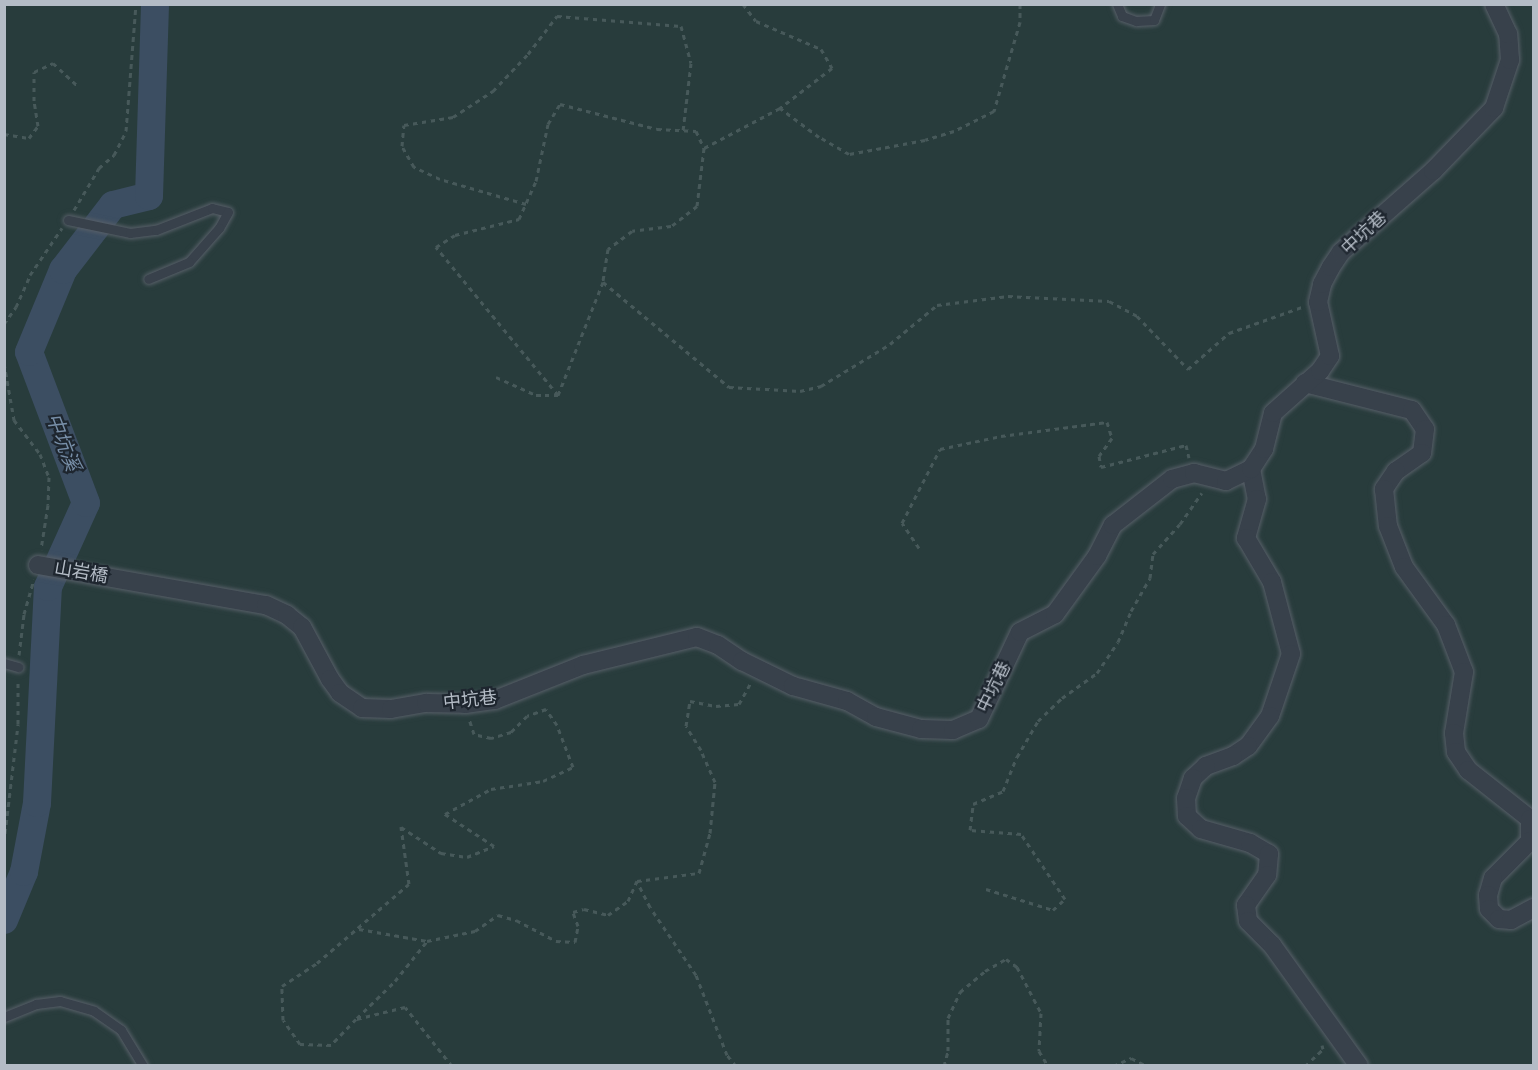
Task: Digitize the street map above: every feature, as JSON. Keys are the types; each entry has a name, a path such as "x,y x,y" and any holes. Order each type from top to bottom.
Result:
{"street":[{"name":"中坑巷","path":"1318,302 1322,284 1341,252 1433,171 1494,108 1510,60 1508,34 1494,4"},
{"path":"1194,473 1226,481 1251,469 1264,449 1273,413 1320,371 1330,356 1318,302"},
{"path":"1305,383 1412,410 1425,429 1422,453 1396,471 1384,489 1388,526 1404,567 1446,625 1464,672 1454,734 1456,752 1468,770 1530,819 1530,841 1492,878 1488,895 1489,909 1499,919 1511,920 1533,908"},
{"path":"1251,469 1257,499 1246,538 1272,582 1291,654 1270,716 1248,746 1233,756 1206,766 1193,778 1186,798 1187,816 1201,829 1250,843 1269,854 1267,875 1246,905 1248,921 1272,945 1359,1065"},
{"name":"中坑巷","path":"125,580 266,606 287,615 302,627 340,693 362,708 392,709 426,703 465,704 495,700 583,665 697,637 718,645 758,669 793,686 848,701 876,717 921,729 952,730 979,719 1020,632 1055,614 1097,556 1113,525 1172,479 1194,473"},
{"name":"山岩橋","path":"38,565 125,580"}],"lane":[{"path":"1117,4 1122,16 1136,21 1154,20 1160,4"},
{"path":"68,220 130,233 156,230 212,208 228,212 219,228 189,262 148,279"},
{"path":"4,663 18,667"},
{"path":"4,1017 36,1004 60,1001 94,1011 121,1030 143,1065"}],"path":[{"path":"4,324 16,307 30,274 68,220 99,168 114,155 126,131 136,4"},
{"path":"704,148 780,108 832,68 820,49 756,21 743,4"},
{"path":"780,108 819,137 849,154 925,140 954,131 994,111 1020,21 1020,4"},
{"path":"526,204 440,178 414,167 402,146 404,125 453,117 493,91 528,54 557,16 681,26 692,63 682,131"},
{"path":"4,134 29,138 38,126 34,101 34,72 53,63 78,86"},
{"path":"560,104 657,129 696,131 704,148 697,206 671,226 632,231 608,249 603,282 558,395 436,247 455,235 519,219 536,182 548,124 560,104"},
{"path":"603,282 729,387 800,391 821,386 890,344 937,305 1008,296 1109,301 1137,316 1188,369 1229,333 1318,302"},
{"path":"4,363 14,420 40,454 50,477 48,505 38,565 24,614 18,667 18,724 4,842"},
{"path":"496,377 536,394 558,395"},
{"path":"919,548 902,523 940,449 1000,436 1107,422 1112,438 1099,456 1101,467 1186,445 1194,473"},
{"path":"986,889 1053,910 1065,899 1021,834 970,830 973,804 1003,791 1017,757 1038,721 1062,698 1097,673 1118,642 1150,578 1153,554 1180,524 1199,494 1226,481"},
{"path":"637,881 699,873 710,833 715,782 701,750 686,726 690,700 716,706 739,704 758,669"},
{"path":"427,941 395,981 331,1045 300,1044 283,1020 282,986 317,963 409,884 401,827 441,853 467,856 494,846 445,814 491,789 543,781 573,767 557,725 546,709 528,716 511,732 491,738 474,734 465,704"},
{"path":"358,929 427,941 475,931 498,915 516,921 556,941 575,942 578,926 573,912 584,909 608,915 628,901 637,881"},
{"path":"637,881 650,907 696,975 727,1055 736,1065"},
{"path":"944,1065 948,1051 948,1018 960,992 985,971 1006,959 1017,967 1041,1013 1039,1051 1048,1065"},
{"path":"356,1019 405,1007 452,1065"},
{"path":"1113,1065 1131,1058 1147,1065"}],"green space":[{"path":"5,5 1533,5 1533,1065 5,1065"}],"waterway":[{"name":"中坑溪","path":"4,920 24,872 37,803 48,587 86,503 29,352 63,270 113,205 149,196 155,4"}]}
